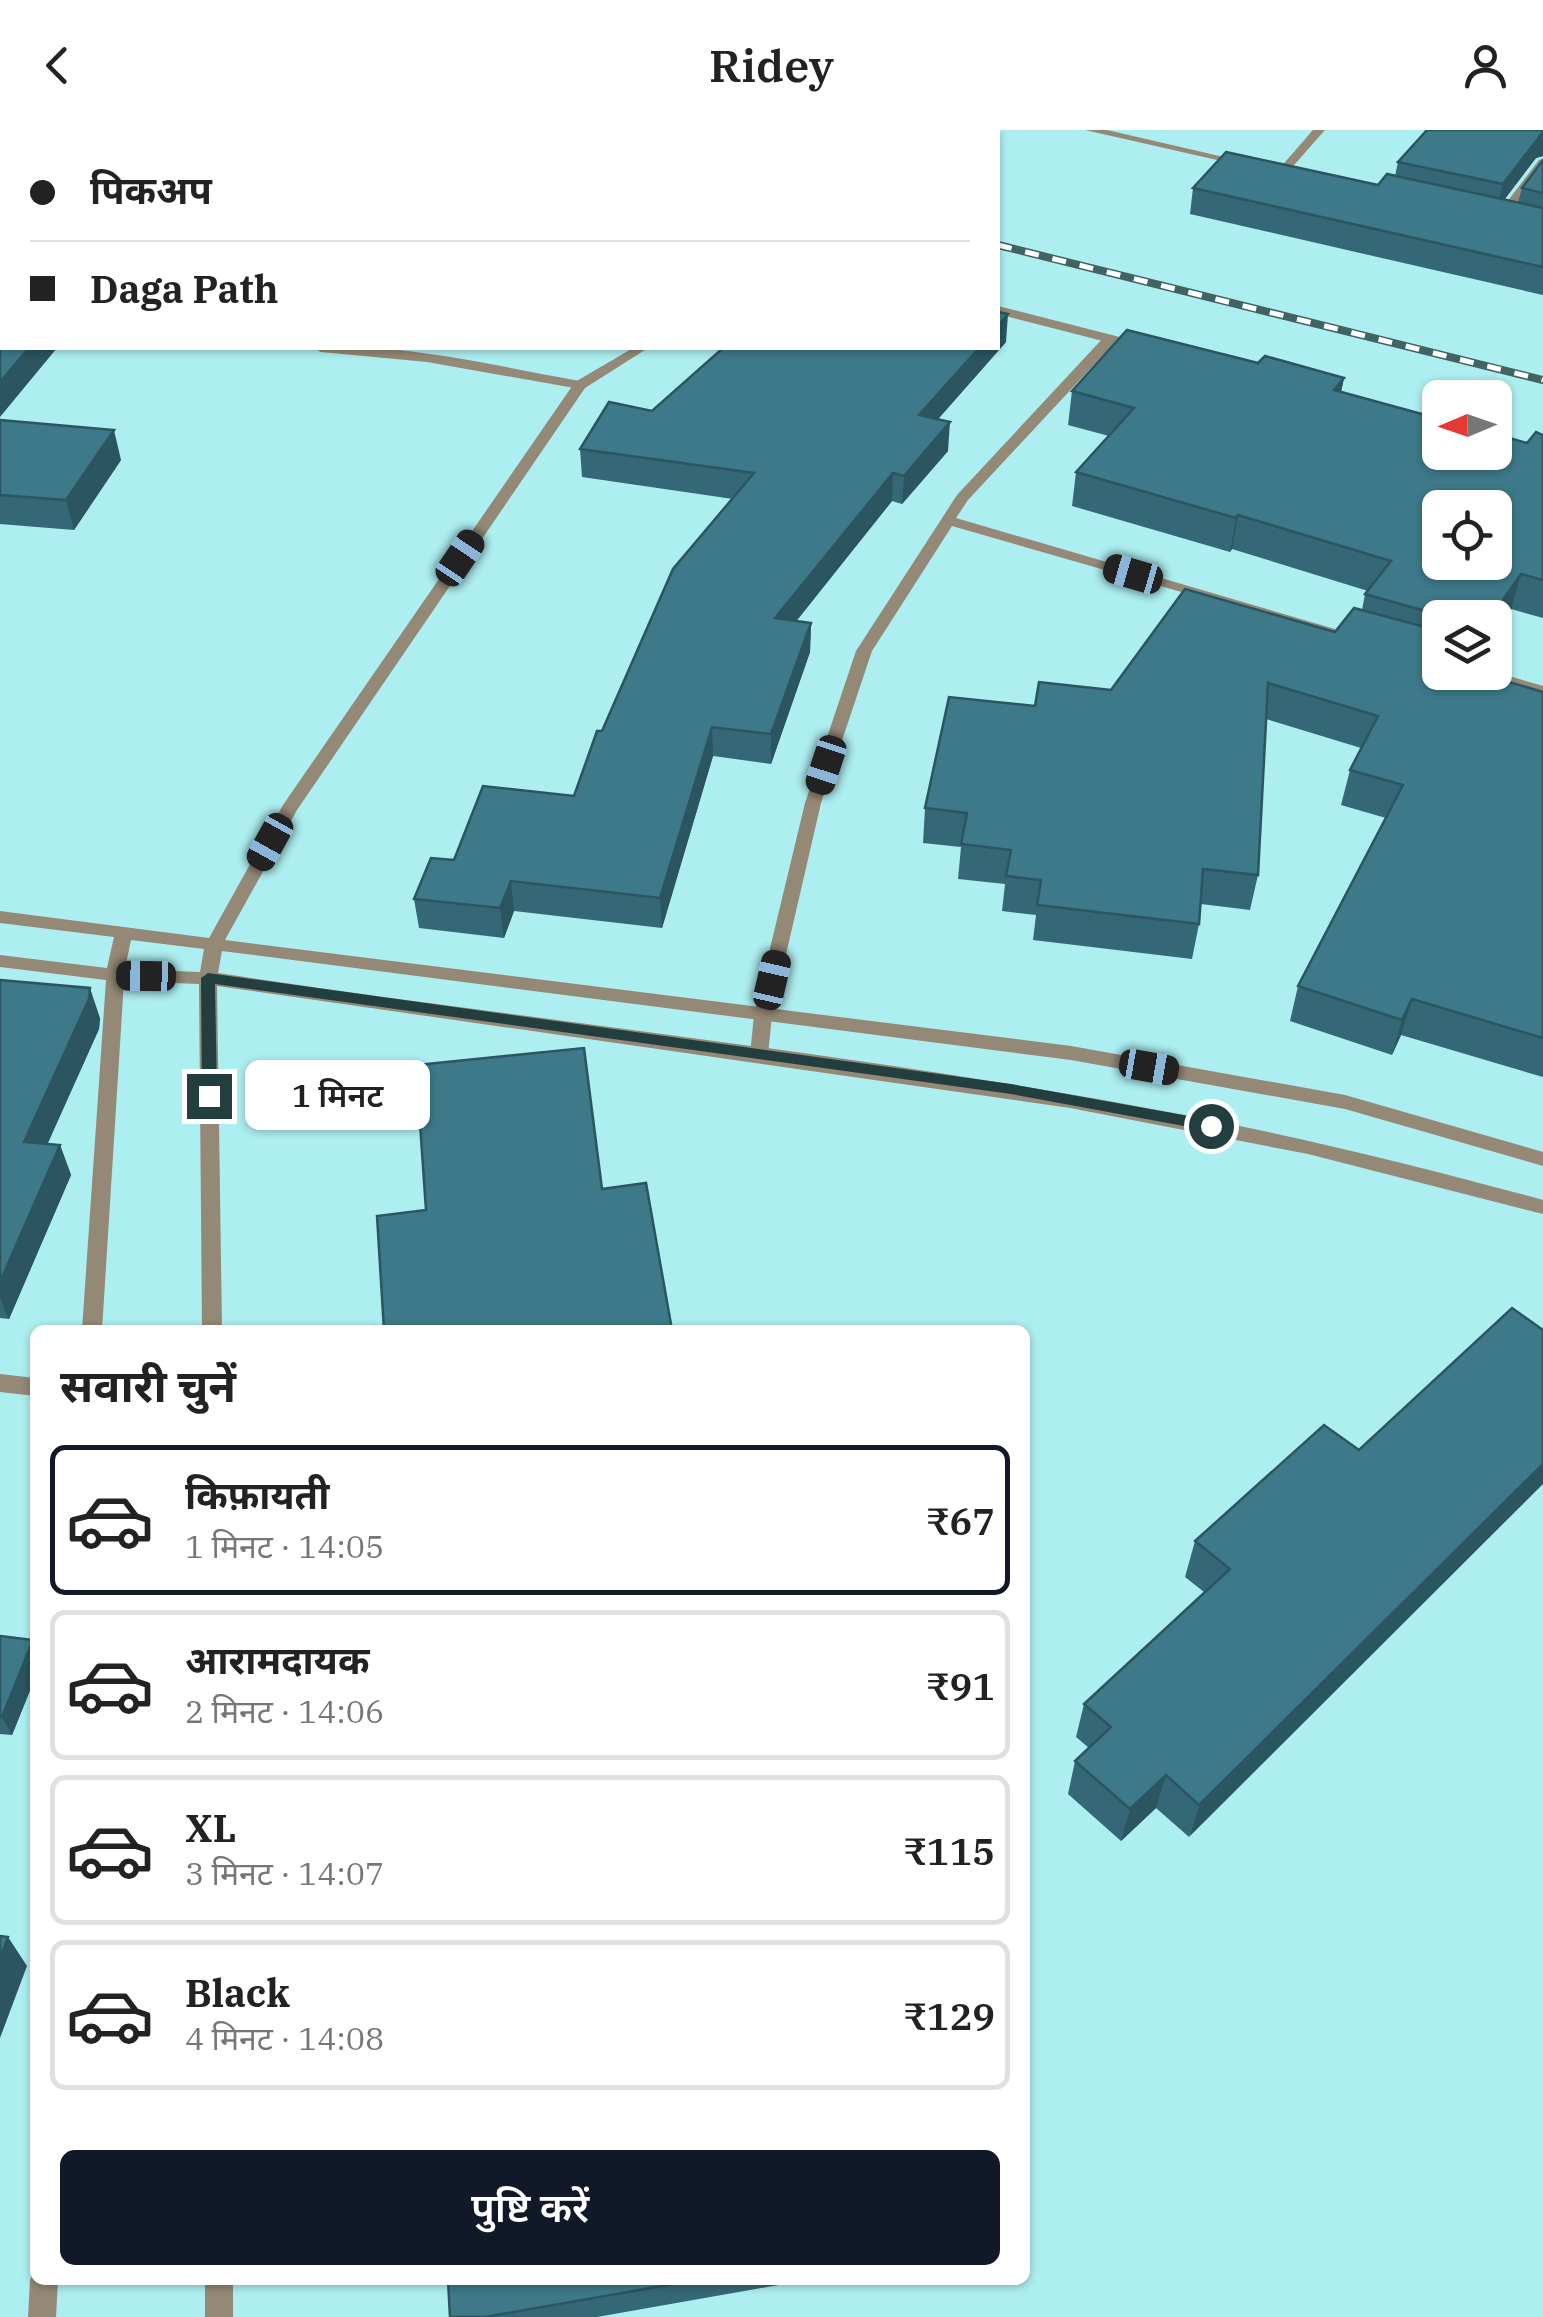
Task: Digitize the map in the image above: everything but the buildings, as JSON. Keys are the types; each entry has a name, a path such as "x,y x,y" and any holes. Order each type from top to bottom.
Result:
{"street":[{"path":"1090,130 1301,175"},
{"path":"1283,171 1319,130"},
{"path":"1483,214 1508,220 1543,162"},
{"path":"1000,310 1165,352"},
{"path":"759,1055 763,1015 814,803 864,651 962,498 1110,338"},
{"path":"341,350 426,358 580,385"},
{"path":"212,1325 208,978 214,944 289,808 580,385 638,350"},
{"path":"948,520 1386,646"},
{"path":"1512,681 1543,690"},
{"path":"0,917 1071,1053 1344,1102 1543,1159"},
{"path":"92,1325 115,975 124,932"},
{"path":"0,960 115,975 208,978 993,1086 1173,1117 1438,1176 1543,1208"},
{"path":"0,1383 30,1386"},
{"path":"42,2317 44,2285"},
{"path":"219,2285 219,2317"}],"railway":[{"path":"1000,245 1543,380"}],"route":[{"path":"209,1096 208,978 1011,1089 1211,1126"}]}
